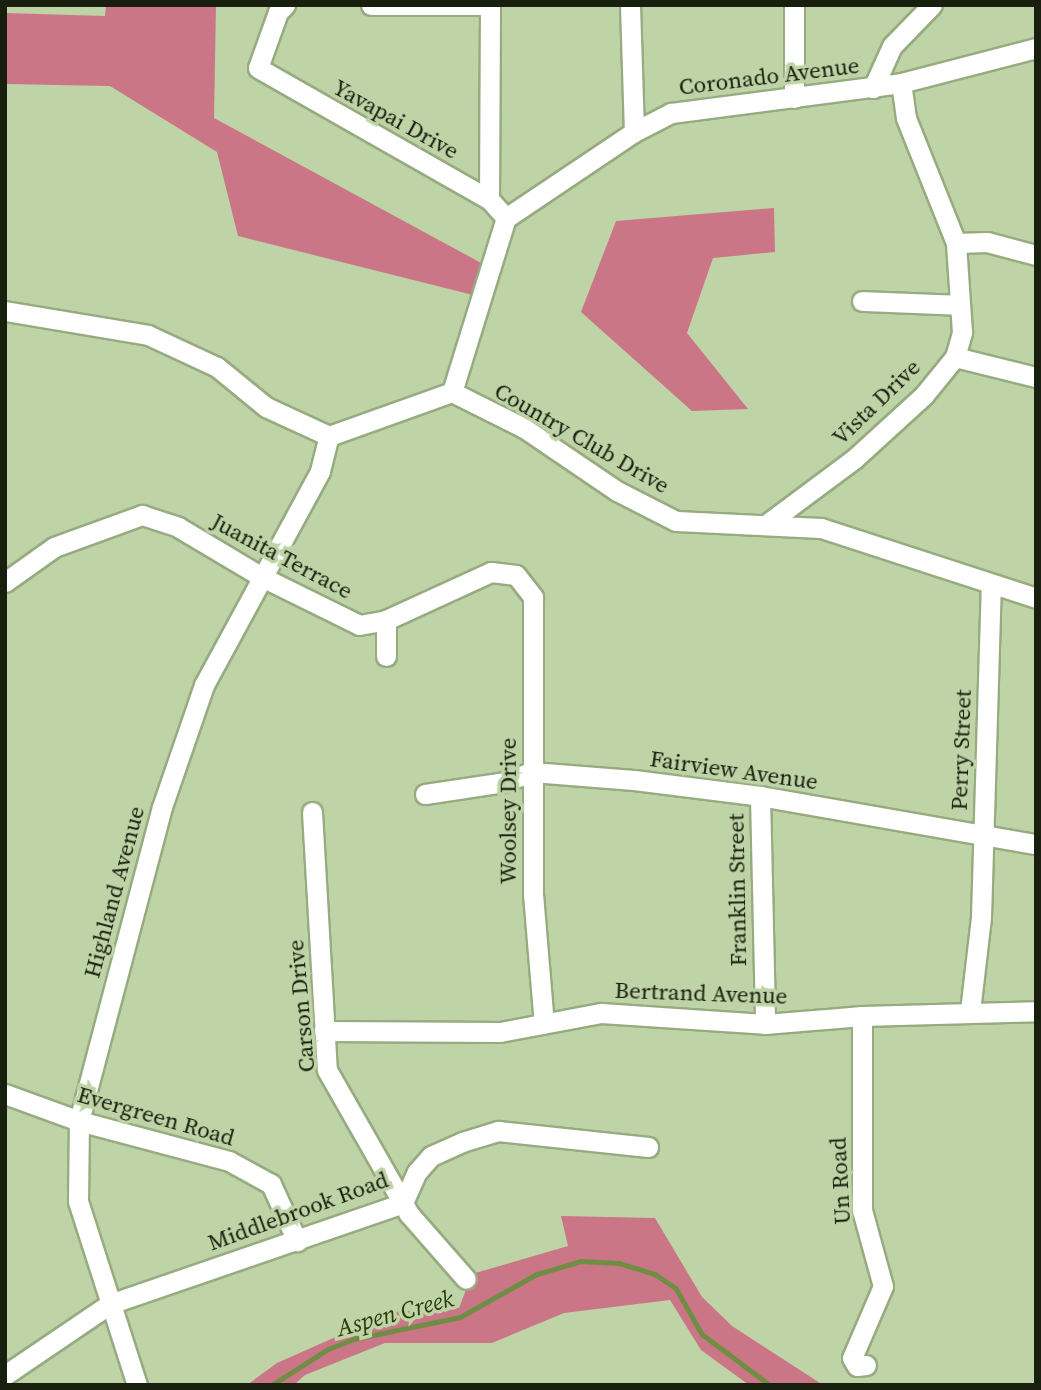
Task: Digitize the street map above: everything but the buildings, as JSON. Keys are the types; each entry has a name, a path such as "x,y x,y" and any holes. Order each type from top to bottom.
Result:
{"street":[{"name":"Yavapai Drive","path":"285,5 278,12 258,68 489,199 506,218"},
{"path":"371,5 490,5 489,199"},
{"path":"630,5 634,132"},
{"path":"794,5 794,99"},
{"path":"873,88 892,47 932,5"},
{"name":"Coronado Avenue","path":"506,218 634,132 671,113 873,88 1034,49"},
{"name":"Vista Drive","path":"768,523 854,459 924,395 954,357 962,332 956,243 906,118 901,83"},
{"path":"5,311 148,335 217,367 266,407 329,436 452,392 506,218"},
{"path":"956,243 987,242 1036,256"},
{"path":"862,301 960,305"},
{"path":"954,357 1036,377"},
{"name":"Country Club Drive","path":"452,392 524,428 617,491 676,521 715,526 768,523 821,528 1036,598"},
{"name":"Highland Avenue","path":"137,1385 78,1202 79,1121 162,807 204,685 320,471 329,436"},
{"name":"Juanita Terrace","path":"5,582 54,547 142,515 178,527 262,577 359,625 386,620 491,572 516,575 533,597"},
{"name":"Perry Street","path":"970,1011 981,917 990,585"},
{"name":"Woolsey Drive","path":"533,597 533,894 544,1024"},
{"path":"386,620 386,656"},
{"name":"Fairview Avenue","path":"425,794 504,782 532,772 760,796 1036,844"},
{"name":"Franklin Street","path":"760,796 765,1024"},
{"name":"Carson Drive","path":"312,812 327,1070 403,1203 466,1279"},
{"name":"Bertrand Avenue","path":"324,1031 500,1032 601,1013 765,1024 862,1016 1036,1011"},
{"name":"Un Road","path":"862,1016 862,1210 883,1286 852,1358 858,1366 866,1364"},
{"name":"Evergreen Road","path":"5,1094 79,1121 229,1161 271,1184 296,1241"},
{"name":"Middlebrook Road","path":"5,1376 110,1304 403,1203 417,1172 430,1156 498,1131 648,1147"}],"shaded area":[{"path":"106,5 216,5 214,118 483,264 473,295 238,236 217,152 110,86 5,84 5,13 105,16"},
{"path":"774,208 775,252 713,258 687,333 748,409 692,411 581,312 616,221"},
{"path":"561,1216 655,1218 702,1297 732,1326 823,1385 749,1385 701,1350 670,1300 564,1313 492,1343 385,1343 305,1375 294,1385 247,1385 277,1363 392,1312 459,1308 472,1274 568,1246"}],"waterway":[{"name":"Aspen Creek","path":"272,1385 328,1349 354,1339 460,1317 537,1274 581,1261 619,1263 655,1274 676,1288 702,1334 770,1385"}]}
